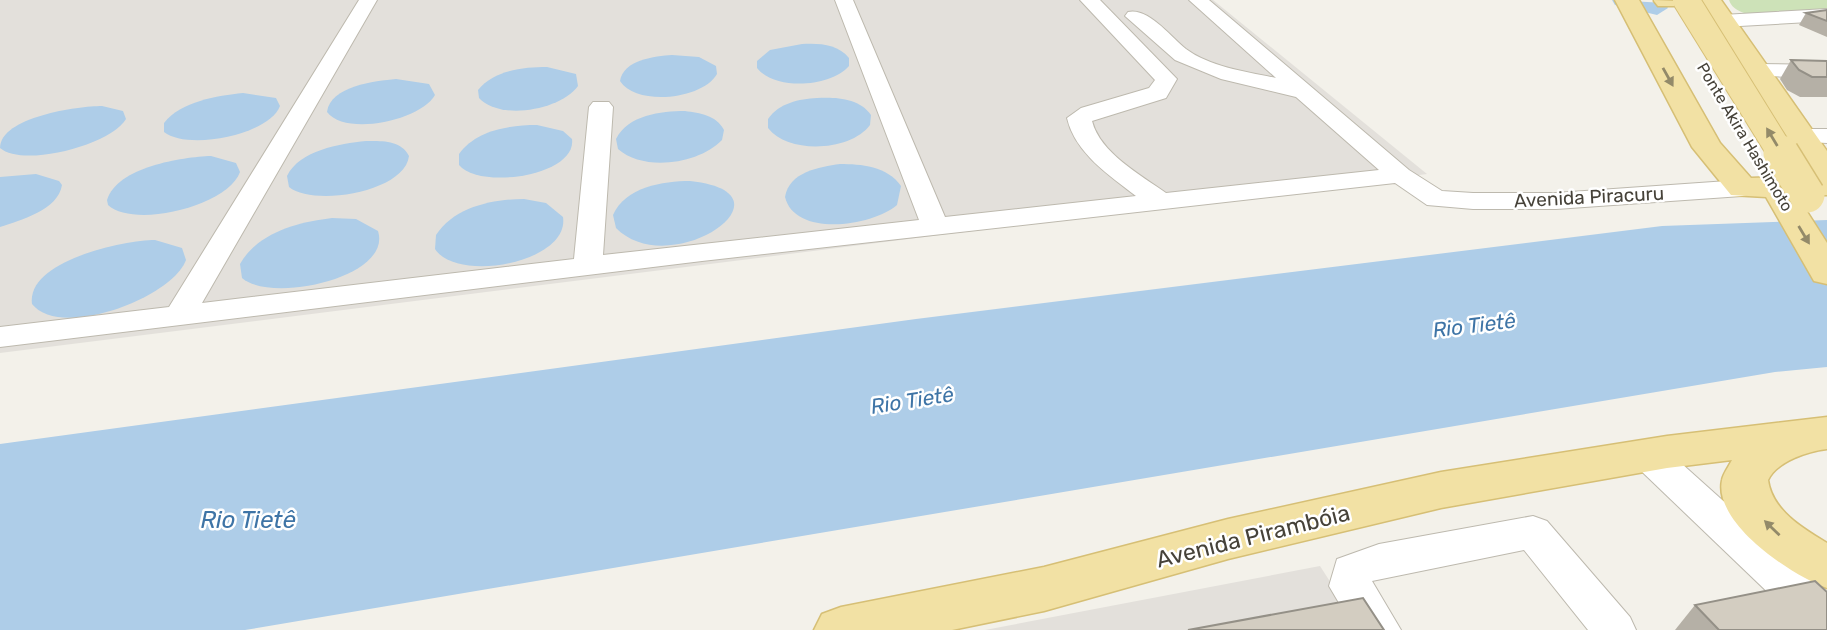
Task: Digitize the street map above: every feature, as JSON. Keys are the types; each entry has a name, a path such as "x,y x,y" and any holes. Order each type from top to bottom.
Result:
{"main road":[{"name":"Ponte Akira Hashimoto","path":"1666,0 1706,75 1827,273"},
{"name":"Ponte Akira Hashimoto","path":"1686,0 1827,225"},
{"path":"1631,8 1707,147 1742,188 1821,160 1715,11"},
{"path":"1819,429 1753,464 1744,479 1746,497 1757,514 1781,537 1827,567"},
{"name":"Avenida Pirambóia","path":"841,630 1044,589 1228,539 1441,490 1658,454 1729,447 1819,429"}],"street":[{"path":"179,316 368,0"},
{"path":"844,0 935,226"},
{"path":"1089,0 1166,79 1158,93 1089,113 1079,118 1079,125 1097,150 1159,200"},
{"path":"1119,0 1182,56 1258,82 1304,92"},
{"path":"1198,0 1400,175"},
{"path":"1715,11 1827,15"},
{"path":"1756,70 1827,72"},
{"path":"588,266 601,107"},
{"path":"0,337 588,266 1400,175"},
{"name":"Avenida Piracuru","path":"1400,175 1436,199 1556,201 1742,188"},
{"path":"1658,454 1827,621"},
{"path":"1379,630 1350,586 1352,571 1379,561 1533,532 1614,630"}],"shaded area":[{"path":"0,0 1213,0 1427,174 0,353"},
{"path":"1320,566 1361,630 985,630"}],"green space":[{"path":"1729,0 1827,0 1827,11 1757,15 1744,13 1735,8"}],"water":[{"path":"802,44 834,47 849,58 849,66 830,78 803,84 776,80 757,68 757,61 770,50"},
{"path":"672,55 699,57 716,66 717,74 710,83 698,89 670,97 640,94 628,89 620,81 627,68 641,60"},
{"path":"547,67 576,74 578,86 558,101 530,110 501,109 479,98 478,90 492,78 519,69"},
{"path":"396,79 429,84 435,95 415,112 383,122 350,123 327,112 336,96 345,91 366,83"},
{"path":"243,93 276,98 280,106 273,116 261,125 227,137 191,140 175,138 164,132 164,123 180,109 211,98"},
{"path":"839,98 860,105 871,115 870,125 849,140 820,146 790,143 768,128 768,119 778,109 796,101"},
{"path":"102,106 123,111 126,119 117,129 86,145 66,151 27,156 11,154 0,148 3,137 26,121 59,111"},
{"path":"685,111 702,114 717,121 724,130 722,140 700,155 671,162 642,161 618,149 616,139 628,124 646,116"},
{"path":"537,125 563,131 572,139 569,152 559,162 544,170 505,178 486,177 470,173 459,165 459,154 484,134 516,126"},
{"path":"391,142 401,147 409,156 404,168 392,179 357,192 318,196 301,193 289,187 287,176 293,167 311,154 344,144"},
{"path":"211,156 236,163 240,172 232,184 200,204 158,214 138,215 121,212 108,205 107,200 113,189 123,179 137,172 168,162"},
{"path":"840,164 865,166 889,174 901,186 897,205 871,218 836,224 803,218 792,210 785,197 792,182 806,172"},
{"path":"36,174 59,181 62,185 59,194 37,213 0,227 0,177"},
{"path":"690,181 721,189 734,201 730,216 716,230 693,240 666,246 639,242 616,228 613,215 626,198 657,184"},
{"path":"524,199 546,203 563,217 560,233 549,246 532,256 510,263 466,265 447,260 435,249 436,235 444,225 464,211 487,203"},
{"path":"332,218 356,219 378,231 378,247 367,261 349,273 327,282 302,287 257,285 242,278 240,264 257,244 268,236 306,222"},
{"name":"Rio Tietê","path":"1827,220 1827,367 1775,372 245,630 0,630 0,444 916,319 1662,226"},
{"path":"155,240 182,248 186,260 177,274 139,300 114,310 66,318 46,314 32,304 34,289 44,276 60,265 101,249"}],"building":[{"path":"1827,10 1827,21 1806,13"},
{"path":"1791,60 1827,61 1827,77 1812,77 1799,70"},
{"path":"1815,581 1827,592 1827,630 1719,630 1695,605"},
{"path":"1363,598 1384,630 1188,630"}],"waterway":[{"path":"1623,0 1657,8"}]}
